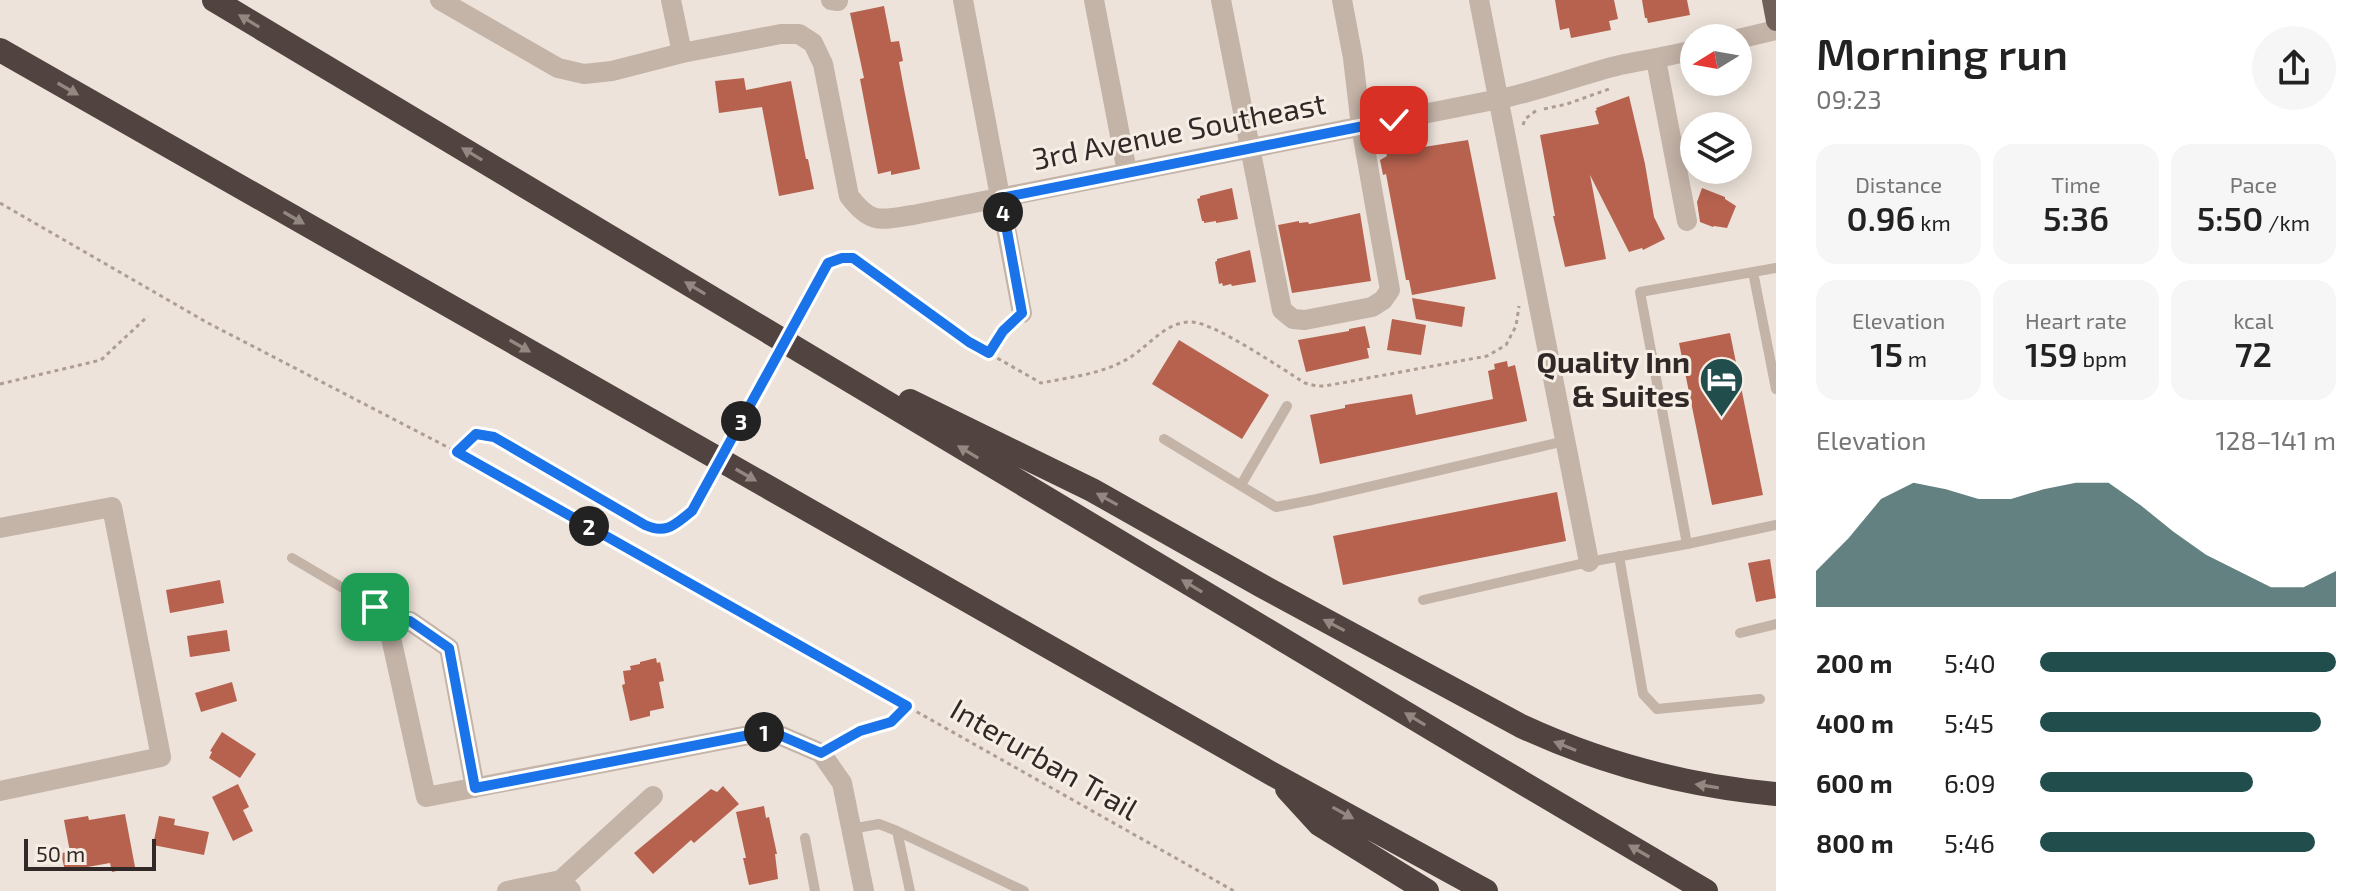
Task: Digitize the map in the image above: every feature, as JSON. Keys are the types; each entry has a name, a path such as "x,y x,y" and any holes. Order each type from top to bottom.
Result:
{"highway":[{"path":"214,0 1706,891"},
{"path":"0,50 1274,775 1486,891"},
{"path":"762,328 1092,490 1521,726 1572,749 1638,771 1701,785 1776,794"},
{"path":"1274,775 1319,824 1427,891"}],"main road":[{"path":"1772,0 1776,21"}],"street":[{"path":"440,0 558,68 584,74 612,71 682,53 671,0"},
{"path":"963,0 1022,313"},
{"path":"1094,0 1127,172"},
{"path":"1221,0 1282,310 1293,319 1305,320 1372,307 1383,300 1390,290 1342,0"},
{"path":"1479,0 1589,562"},
{"path":"1752,36 1776,30"},
{"name":"3rd Avenue Southeast","path":"682,53 781,34 799,34 813,43 823,64 849,196 862,213 881,220 1535,92 1619,66 1680,54"},
{"path":"1656,60 1687,221"},
{"path":"0,528 112,507 161,757 0,791"},
{"path":"475,788 449,648 410,621 388,624 426,797 475,788 770,731 821,753 842,783 864,891"},
{"path":"507,891 566,885 653,796"}],"lane":[{"path":"1687,544 1640,292 1776,268"},
{"path":"1753,272 1776,389"},
{"path":"1241,485 1287,406"},
{"path":"1164,439 1276,507 1565,441"},
{"path":"1423,600 1589,562 1776,525"},
{"path":"1619,556 1643,694 1657,709 1760,699"},
{"path":"292,558 375,607 388,624"},
{"path":"1740,633 1776,624"},
{"path":"851,829 879,824 1024,891"},
{"path":"897,831 910,891"},
{"path":"805,838 815,891"}],"path":[{"path":"1514,128 1522,129 1525,119 1537,110 1567,104 1617,86"},
{"name":"Interurban Trail","path":"0,203 208,323 457,452 1234,891"},
{"path":"457,452 476,434 494,437 657,530 671,527 692,511 816,283 828,263 842,258 853,258 969,342 1041,383 1105,370 1130,357 1172,326 1192,322 1211,327 1305,383 1325,386 1487,356 1506,345 1516,326 1518,296"},
{"path":"989,353 1003,331 1022,313"},
{"path":"0,384 101,360 148,316"},
{"path":"821,753 860,731 891,722 907,706"}],"building":[{"path":"1555,0 1614,0 1618,19 1609,21 1611,30 1571,38 1569,28 1560,30"},
{"path":"1642,0 1687,0 1690,15 1648,23"},
{"path":"884,6 891,42 899,41 903,61 899,62 920,169 891,175 891,171 878,174 860,79 864,78 850,13"},
{"path":"744,78 746,90 791,81 814,189 779,196 762,107 719,113 715,81"},
{"path":"1629,96 1654,217 1665,239 1643,250 1629,252 1590,175 1606,259 1565,267 1540,135 1599,124 1596,108"},
{"path":"1468,140 1496,279 1412,295 1409,280 1406,280 1386,174 1383,175 1380,160 1387,156 1386,153"},
{"path":"1232,188 1238,219 1204,223 1197,199"},
{"path":"1702,188 1725,197 1736,206 1727,228 1700,222 1697,202"},
{"path":"1360,213 1371,281 1292,293 1278,225 1299,221 1309,224"},
{"path":"1250,250 1256,282 1232,286 1219,284 1217,259"},
{"path":"1412,298 1465,307 1462,327 1416,319"},
{"path":"1392,319 1426,325 1421,355 1387,350"},
{"path":"1365,326 1369,358 1306,372 1298,340"},
{"name":"Quality Inn & Suites","path":"1730,333 1763,495 1712,505 1679,343"},
{"path":"1179,340 1269,395 1242,439 1152,384"},
{"path":"1507,361 1508,367 1515,365 1527,421 1320,464 1310,415 1345,408 1345,405 1412,394 1416,415 1493,399 1488,371 1495,369 1494,364"},
{"path":"1557,492 1566,541 1343,585 1333,536"},
{"path":"1770,559 1776,598 1756,602 1748,563"},
{"path":"220,580 224,603 170,613 166,590"},
{"path":"227,630 230,651 190,657 187,636"},
{"path":"656,658 657,663 660,662 664,681 659,682 664,708 650,711 650,716 630,721 622,685 625,684 623,671"},
{"path":"232,682 237,701 201,712 195,693"},
{"path":"222,732 256,754 240,778 209,758"},
{"path":"238,784 249,807 243,810 253,831 233,841 212,797"},
{"path":"723,786 739,804 653,874 634,853 711,789 717,792"},
{"path":"764,806 777,854 778,879 749,885 736,812"},
{"path":"125,814 135,867 112,872 110,863 65,871 61,853 70,852 64,820 88,816 89,820"},
{"path":"159,816 175,819 174,825 209,832 204,855 153,845"}],"place":[{"name":"Quality Inn & Suites","path":"1721,419"}],"route":[{"path":"375,607 388,624 410,621 449,648 475,788 770,731 821,753 860,731 891,722 907,706 457,452 476,434 494,437 645,525 657,530 671,527 692,511 828,263 853,258 969,342 989,353 1003,331 1022,313 1001,198 1394,120"}]}
